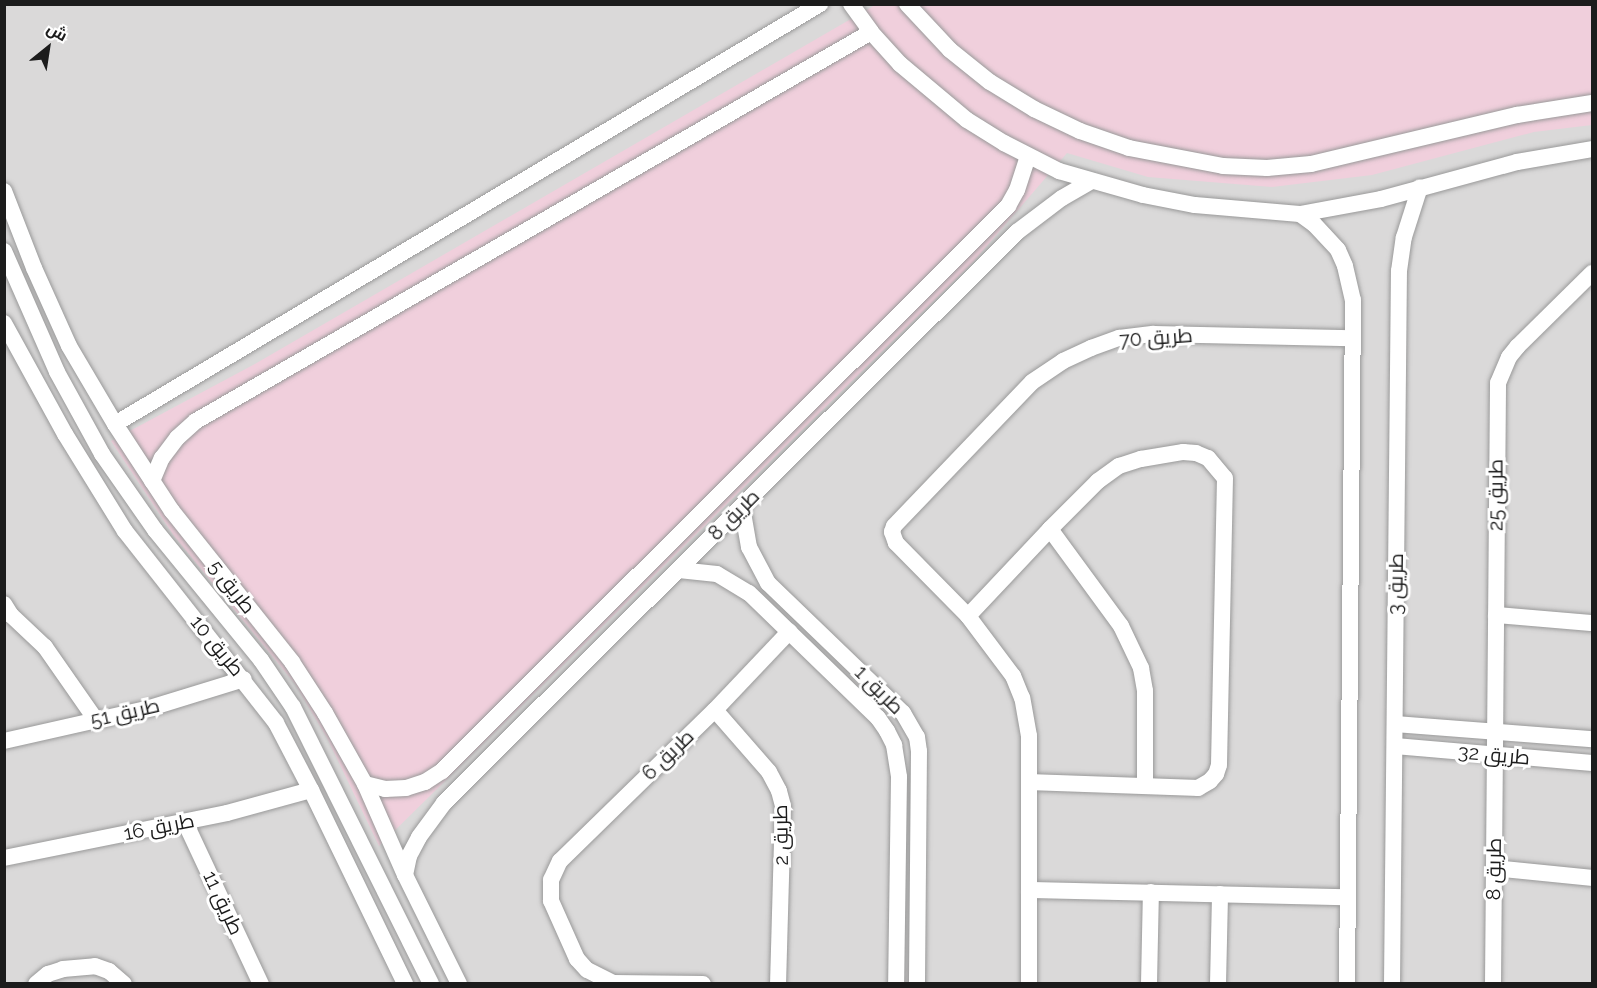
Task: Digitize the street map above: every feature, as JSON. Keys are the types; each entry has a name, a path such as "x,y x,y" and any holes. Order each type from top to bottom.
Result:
{"street":[{"path":"115,424 820,4"},
{"path":"852,4 871,32 932,94 967,120 1028,156 1059,171 1092,181 1195,205 1300,214 1381,199 1517,162 1593,150"},
{"path":"907,4 950,50 990,82 1034,109 1080,131 1129,148 1223,166 1267,168 1311,164 1517,115 1593,103"},
{"path":"152,481 162,458 172,444 196,421 871,32"},
{"name":"طريق 8","path":"365,784 385,789 406,788 425,782 442,771 1008,206 1017,190 1028,156"},
{"name":"طريق 8","path":"405,875 409,856 419,837 444,803 1017,232 1054,203 1092,181"},
{"name":"طريق 3","path":"1392,984 1399,272 1404,237 1420,187"},
{"name":"طريق 5","path":"4,191 34,268 69,346 115,424 172,511 306,683 365,784 405,875 459,984"},
{"path":"1300,214 1327,236 1345,266 1353,300 1347,984"},
{"name":"طريق 5","path":"4,251 57,372 102,453 155,530 261,660 308,733 431,984"},
{"name":"طريق 25","path":"1496,755 1498,383 1509,357 1518,346 1593,273"},
{"name":"طريق 10","path":"4,323 9,345 125,531 244,679 276,723 405,984"},
{"name":"طريق 70","path":"968,616 896,543 892,532 894,526 1032,382 1063,361 1119,338 1154,334 1352,338"},
{"path":"1029,782 1198,788 1210,781 1219,765 1225,478 1218,467 1196,453 1183,452 1141,459 1119,466 1105,476 1050,529 968,616 1013,676 1027,715 1029,984"},
{"name":"طريق 1","path":"742,507 749,547 768,583 903,713 917,737 920,751 917,984"},
{"path":"1050,529 1122,626 1137,657 1145,691 1144,786"},
{"name":"طريق 1","path":"680,570 698,570 734,582 749,593 878,717 894,746 899,777 896,984"},
{"path":"7,612 45,647 96,720"},
{"path":"1496,615 1593,623"},
{"name":"طريق 6","path":"703,984 613,982 599,978 577,959 551,902 551,880 560,861 715,710 789,632"},
{"path":"261,660 280,649"},
{"name":"طريق 51","path":"4,741 179,700 244,679"},
{"name":"طريق 2","path":"715,710 769,772 781,798 784,822 778,984"},
{"name":"طريق 32","path":"1395,724 1593,739"},
{"name":"طريق 32","path":"1395,746 1593,763"},
{"name":"طريق 8","path":"1492,984 1496,755"},
{"name":"طريق 16","path":"4,858 184,822 311,790"},
{"name":"طريق 11","path":"184,822 261,984"},
{"path":"1494,868 1593,878"},
{"path":"1029,890 1348,897"},
{"path":"1149,984 1150,892"},
{"path":"1218,984 1220,894"},
{"path":"37,982 48,974 63,969 95,966 122,982"}],"shaded area":[{"path":"5,5 1592,5 1592,983 5,984"},
{"path":"875,5 1592,5 1592,125 1534,132 1372,175 1272,187 1148,177 1067,153 973,262 379,846 327,738 295,684 174,536 111,441 253,365"}]}
